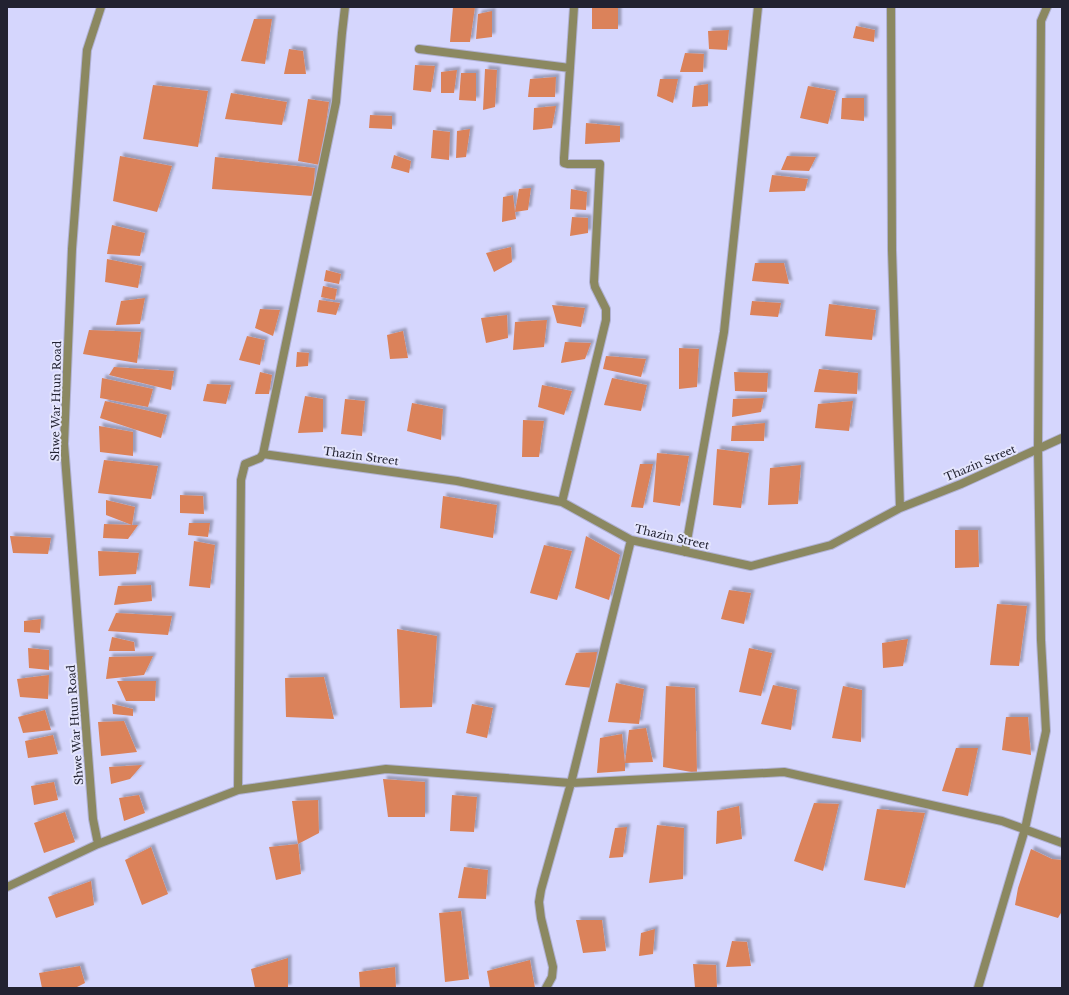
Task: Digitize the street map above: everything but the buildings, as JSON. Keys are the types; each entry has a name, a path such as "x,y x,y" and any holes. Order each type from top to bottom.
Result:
{"street":[{"name":"Shwe War Htun Road","path":"98,844 93,819 64,444 72,249 87,50 101,7"},
{"path":"238,790 241,480 245,464 260,458 263,454 336,102 345,7"},
{"path":"562,502 606,320 606,309 594,282 600,164 564,163 574,7"},
{"path":"685,552 724,332 758,7"},
{"path":"891,7 892,250 900,508"},
{"path":"978,988 1024,829 1046,731 1041,640 1038,450 1041,21 1047,7"},
{"path":"419,50 570,68"},
{"name":"Thazin Street","path":"263,454 457,481 562,502 631,540 751,566 831,545 900,508 961,484 1062,438"},
{"path":"546,988 552,977 553,967 539,902 541,890 571,783 631,540"},
{"path":"7,887 98,844 238,790 386,769 571,783 784,772 1002,821 1062,843"}]}
